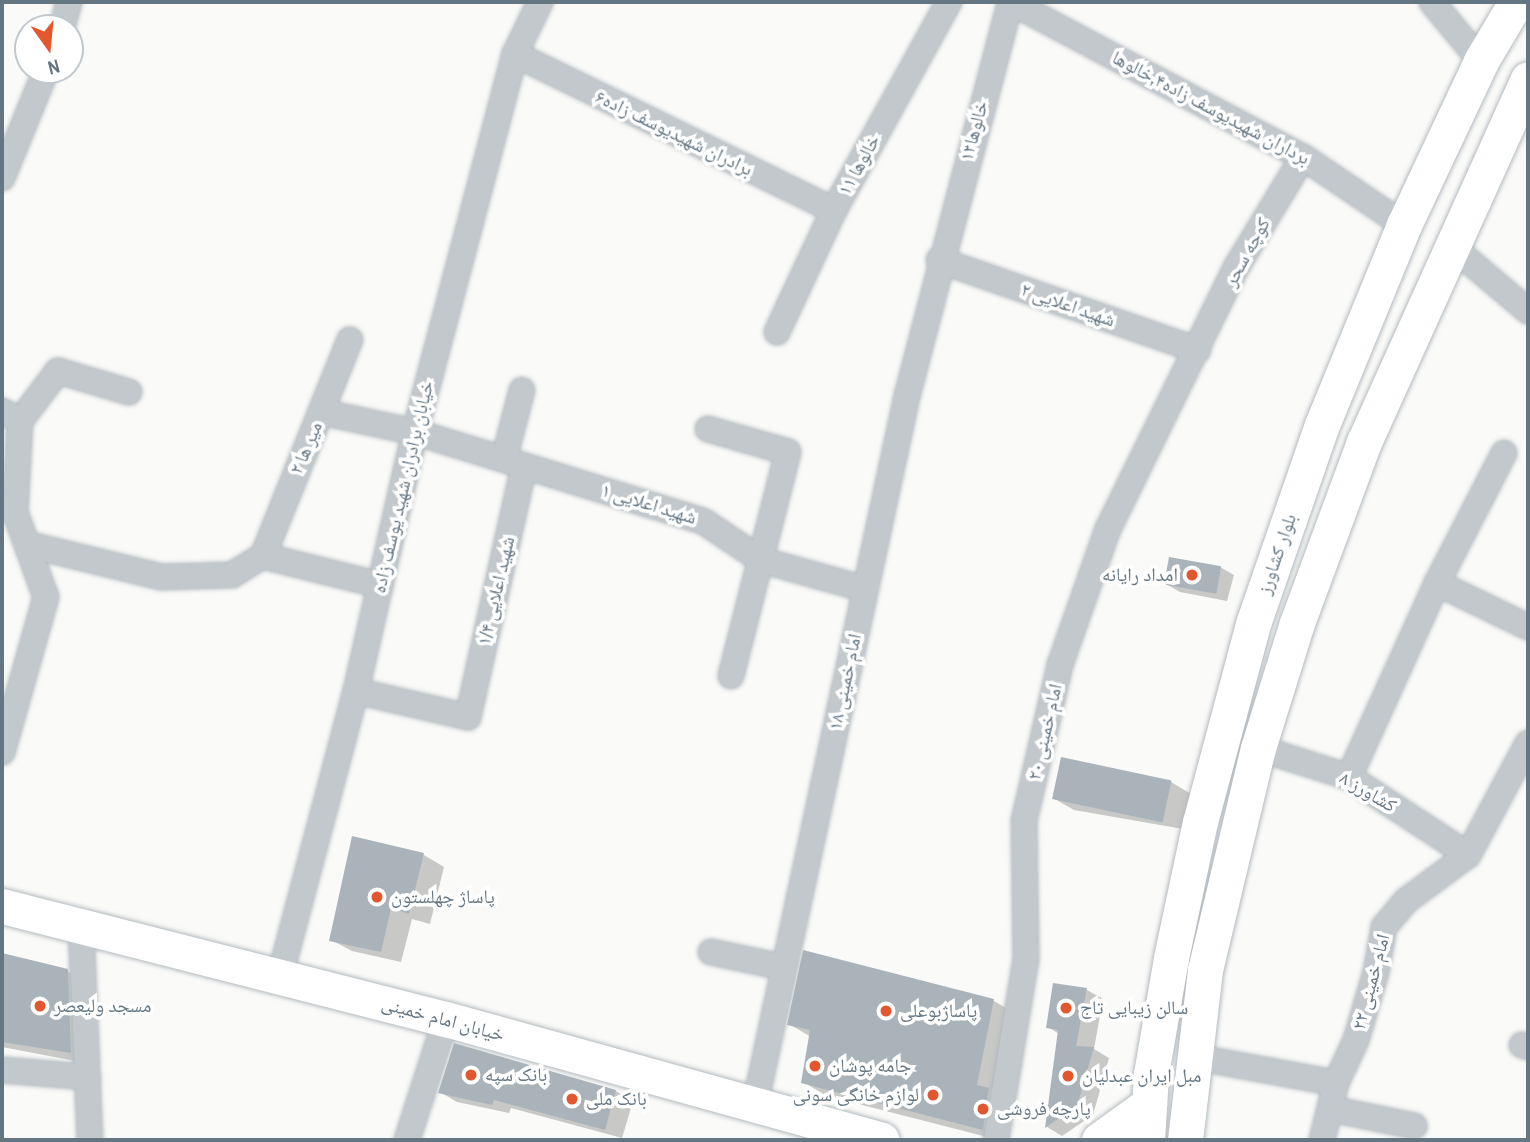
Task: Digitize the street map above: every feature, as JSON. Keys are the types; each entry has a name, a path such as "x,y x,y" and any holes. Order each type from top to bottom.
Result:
{"main road":[{"name":"بلوار کشاورز","path":"1147,1140 1150,1089 1200,822 1254,621 1322,425 1404,225 1481,61 1516,2"},
{"path":"1185,1140 1205,970 1258,748 1297,623 1364,442 1450,245 1519,120 1528,79"},
{"name":"خیابان امام خمینی","path":"2,906 446,1019 882,1140"},
{"path":"1099,1140 1150,1089 1192,1076"},
{"path":"1192,1076 1210,1140"}],"street":[{"name":"خیابان برادران شهید یوسف زاده","path":"280,976 356,691 415,432 515,54 540,2"},
{"name":"خالوها ۱۱","path":"777,332 834,210 949,2"},
{"name":"برداران شهیدیوسف زاده۴,خالوها","path":"1010,2 1303,157 1404,225"},
{"name":"خالوها۱۳","path":"939,260 1010,2"},
{"path":"1432,2 1481,61"},
{"name":"برادران شهیدیوسف زاده۶","path":"515,54 834,210"},
{"path":"3,171 40,84"},
{"name":"کوچه سحر","path":"1198,350 1237,266 1303,157"},
{"path":"1450,245 1528,311"},
{"name":"شهید اعلایی ۲","path":"939,260 1198,350"},
{"name":"امام خمینی ۱۸","path":"755,1105 782,967 939,260"},
{"name":"میر ها ۲","path":"263,556 350,341"},
{"name":"امام خمینی ۲۰","path":"996,1140 1026,958 1024,821 1060,665 1108,529 1198,350"},
{"path":"2,752 46,597 30,545 15,512 11,416 58,371 129,392"},
{"name":"شهید اعلایی ۱/۴","path":"356,691 468,717 514,462 522,390"},
{"name":"شهید اعلایی ۱","path":"321,412 415,432 703,520 761,560 865,589"},
{"path":"708,429 788,452 731,676"},
{"path":"1349,777 1437,583 1504,453"},
{"path":"30,545 160,577 232,575 263,556 380,585"},
{"path":"1437,583 1528,627"},
{"path":"1468,855 1528,743"},
{"name":"کشاورز ۸","path":"1258,748 1349,777 1468,855"},
{"name":"امام خمینی ۲۲","path":"1322,1140 1336,1083 1356,1040 1384,927 1407,900 1468,855"},
{"path":"81,927 90,1140"},
{"path":"711,952 782,967"},
{"path":"407,1140 446,1019"},
{"path":"2,1070 88,1077"},
{"path":"1192,1076 1336,1083"},
{"path":"1331,1109 1414,1126"}],"building":[{"name":"امداد رایانه","path":"1169,557 1221,566 1216,594 1164,585"},
{"path":"1061,757 1172,780 1163,823 1052,799"},
{"name":"پاساژ چهلستون","path":"352,836 424,853 409,914 391,908 381,952 329,941"},
{"path":"803,950 994,999 977,1085 989,1088 983,1130 801,1083 810,1030 787,1025"},
{"name":"مسجد ولیعصر","path":"2,953 68,969 71,1053 2,1042"},
{"path":"1053,983 1087,988 1076,1046 1094,1047 1077,1106 1045,1128 1058,1030 1046,1028"},
{"path":"454,1043 616,1090 605,1130 494,1100 492,1105 438,1093"}],"place":[{"name":"امداد رایانه","path":"1192,575"},
{"name":"پاساژ چهلستون","path":"377,897"},
{"name":"مسجد ولیعصر","path":"40,1006"},
{"name":"سالن زیبایی تاج","path":"1066,1008"},
{"name":"پاساژبوعلی","path":"886,1011"},
{"name":"جامه پوشان","path":"815,1066"},
{"name":"بانک سپه","path":"471,1075"},
{"name":"مبل ایران عبدلیان","path":"1068,1076"},
{"name":"لوازم خانگی سونی","path":"933,1095"},
{"name":"بانک ملی","path":"572,1099"},
{"name":"پارچه فروشی","path":"983,1109"}]}
